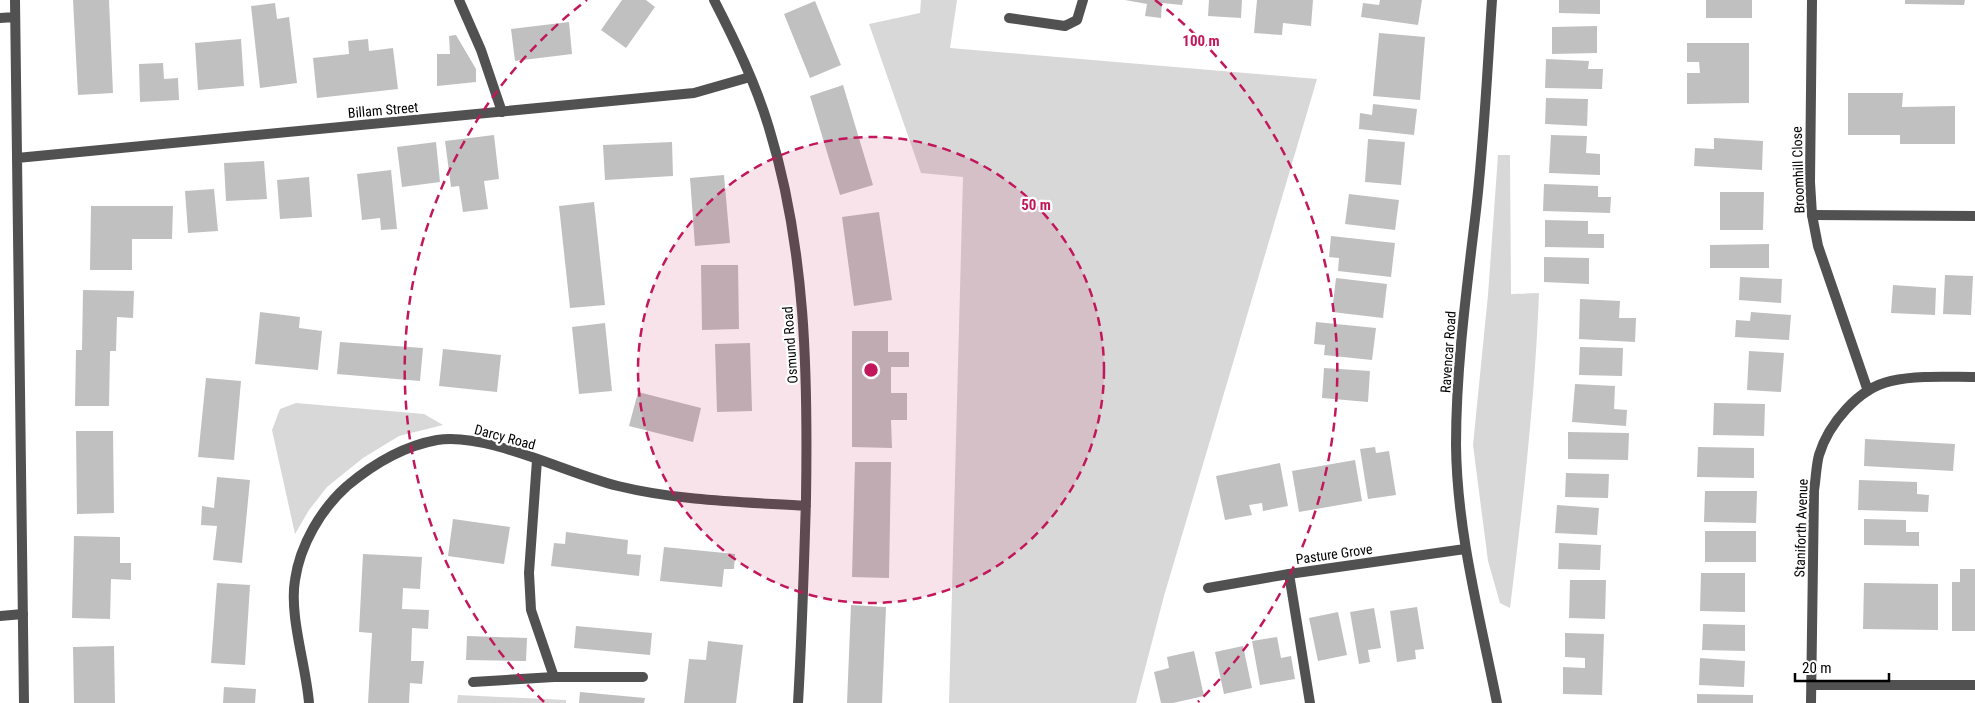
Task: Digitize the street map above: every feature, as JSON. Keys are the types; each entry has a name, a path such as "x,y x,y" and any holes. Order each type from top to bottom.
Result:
{"street":[{"path":"15,0 24,703"},
{"path":"459,0 481,50 502,112"},
{"name":"Osmund Road","path":"714,0 739,50 772,137 787,199 798,272 808,406 804,597 798,703"},
{"path":"1009,18 1065,26 1077,20 1083,0"},
{"name":"Ravencar Road","path":"1492,0 1484,125 1465,296 1456,444 1458,495 1464,550 1496,703"},
{"name":"Broomhill Close","path":"1812,0 1810,182 1812,215 1818,246 1868,391"},
{"path":"0,18 15,17"},
{"name":"Billam Street","path":"16,158 694,93 750,77"},
{"path":"1812,215 1975,216"},
{"name":"Staniforth Avenue","path":"1811,703 1814,490 1819,455 1832,428 1846,409 1868,391 1888,382 1914,378 1975,377"},
{"name":"Darcy Road","path":"309,703 295,614 294,580 300,556 313,529 335,497 361,474 392,456 417,445 438,440 468,440 502,448 617,486 668,496 806,506"},
{"path":"536,460 529,573 532,610 554,677"},
{"name":"Pasture Grove","path":"1208,588 1288,574 1464,550"},
{"path":"1288,574 1310,703"},
{"path":"0,616 23,614"},
{"path":"473,682 554,677 643,677"},
{"path":"1812,685 1975,685"}],"shaded area":[{"path":"921,0 957,0 950,48 1317,79 1164,596 1136,703 949,703 963,177 921,173 869,24 920,13"},
{"path":"1498,155 1510,155 1511,294 1539,293 1535,372 1528,450 1510,608 1500,603 1488,561 1473,445 1488,295"},
{"path":"296,403 424,414 443,425 399,436 363,458 327,487 309,510 295,534 272,430 280,409"},
{"path":"458,695 566,700 566,703 457,703"}],"building":[{"path":"73,0 109,0 113,93 78,95"},
{"path":"622,0 646,0 655,7 626,48 601,30"},
{"path":"1125,0 1183,0 1182,5 1162,3 1161,18 1145,16 1147,4"},
{"path":"1209,0 1242,0 1241,18 1208,16"},
{"path":"1257,0 1313,0 1311,26 1283,23 1282,35 1254,33"},
{"path":"1380,0 1422,0 1418,25 1361,17 1363,3 1379,5"},
{"path":"1559,0 1600,0 1600,14 1559,13"},
{"path":"1706,0 1752,0 1752,18 1706,18"},
{"path":"1905,0 1965,0 1964,5 1905,4"},
{"path":"815,1 841,65 810,78 784,14"},
{"path":"275,3 277,19 289,17 297,83 260,88 251,6"},
{"path":"569,22 572,54 515,61 511,29"},
{"path":"1597,26 1597,53 1552,54 1552,27"},
{"path":"1379,33 1425,37 1420,100 1373,96"},
{"path":"456,35 476,69 476,82 437,86 437,54 450,54 449,36"},
{"path":"241,39 244,86 198,90 195,43"},
{"path":"368,39 369,51 393,48 398,89 317,98 313,58 349,54 348,41"},
{"path":"1687,43 1749,43 1749,103 1687,104 1687,73 1700,73 1699,62 1687,62"},
{"path":"1546,59 1589,61 1588,69 1603,69 1602,89 1545,88"},
{"path":"163,63 164,79 178,78 179,100 140,102 139,64"},
{"path":"843,85 873,185 840,195 810,96"},
{"path":"1848,93 1903,93 1902,107 1955,106 1955,144 1900,144 1900,135 1848,135"},
{"path":"1546,98 1588,99 1587,126 1545,124"},
{"path":"1373,104 1417,109 1414,135 1359,129 1360,113 1372,115"},
{"path":"494,135 499,179 484,181 488,209 463,212 459,186 451,187 445,141"},
{"path":"1551,135 1587,136 1586,153 1600,154 1600,175 1549,173"},
{"path":"1714,138 1763,141 1762,170 1694,166 1695,148 1714,149"},
{"path":"1368,139 1405,142 1401,185 1365,182"},
{"path":"436,142 440,182 402,187 397,147"},
{"path":"672,142 673,176 605,180 603,145"},
{"path":"264,161 267,199 226,201 224,163"},
{"path":"391,170 397,229 381,230 380,218 362,220 357,174"},
{"path":"724,175 730,243 695,246 690,178"},
{"path":"309,177 312,217 280,219 277,180"},
{"path":"1544,184 1598,186 1598,197 1611,197 1610,213 1543,211"},
{"path":"214,189 218,231 188,233 185,191"},
{"path":"1720,192 1764,192 1763,230 1720,230"},
{"path":"1349,194 1399,200 1395,230 1345,224"},
{"path":"594,202 605,305 570,308 559,206"},
{"path":"91,206 173,206 172,239 132,239 132,270 90,270"},
{"path":"879,212 892,300 854,306 842,217"},
{"path":"1545,220 1588,221 1588,234 1604,234 1604,248 1545,247"},
{"path":"1331,236 1395,243 1391,277 1338,271 1339,258 1329,257"},
{"path":"1769,244 1769,268 1710,268 1710,245"},
{"path":"1544,257 1589,258 1589,284 1544,282"},
{"path":"701,265 738,265 739,329 702,330"},
{"path":"1945,275 1973,276 1971,315 1943,314"},
{"path":"1740,277 1782,279 1781,303 1739,300"},
{"path":"1336,278 1387,284 1383,318 1332,312"},
{"path":"1893,285 1936,288 1935,315 1891,313"},
{"path":"83,290 134,291 133,318 117,317 116,351 110,351 109,406 75,406 76,350 82,350"},
{"path":"1580,299 1620,301 1619,318 1636,318 1635,342 1579,339"},
{"path":"260,312 300,317 299,328 322,331 318,370 255,364"},
{"path":"1751,312 1791,315 1789,340 1735,337 1736,320 1750,321"},
{"path":"1316,322 1376,328 1372,360 1324,355 1325,345 1314,344"},
{"path":"605,323 612,391 579,394 572,327"},
{"path":"852,331 888,331 888,352 909,352 909,367 891,367 891,393 907,393 907,420 891,420 892,448 852,447"},
{"path":"340,342 423,348 420,381 337,374"},
{"path":"750,343 752,411 717,412 715,344"},
{"path":"1580,347 1623,348 1622,376 1579,375"},
{"path":"443,349 501,355 497,392 439,386"},
{"path":"1749,351 1784,353 1781,392 1747,390"},
{"path":"1324,368 1370,371 1368,402 1322,398"},
{"path":"206,378 241,381 234,460 198,457"},
{"path":"1575,384 1615,386 1614,409 1627,410 1626,426 1572,422"},
{"path":"638,392 701,408 693,442 629,426"},
{"path":"1714,403 1765,404 1764,436 1713,435"},
{"path":"76,431 113,431 114,513 77,514"},
{"path":"1568,432 1629,433 1628,460 1568,459"},
{"path":"1865,439 1955,444 1953,471 1864,466"},
{"path":"1375,447 1376,453 1389,451 1396,495 1368,499 1360,449"},
{"path":"1698,447 1754,448 1754,478 1697,477"},
{"path":"1355,460 1362,501 1299,512 1292,471"},
{"path":"855,462 891,462 889,578 852,577"},
{"path":"1280,463 1288,506 1263,511 1262,503 1249,505 1252,515 1225,520 1216,476"},
{"path":"1566,473 1609,474 1608,498 1565,497"},
{"path":"217,477 250,480 242,563 213,560 217,526 201,525 202,506 214,508"},
{"path":"1859,480 1917,482 1917,494 1929,495 1928,512 1858,510"},
{"path":"1705,491 1757,491 1756,523 1704,522"},
{"path":"1557,505 1599,508 1597,535 1555,533"},
{"path":"453,519 510,527 504,564 448,556"},
{"path":"1864,519 1906,520 1906,532 1919,532 1919,546 1864,545"},
{"path":"1705,531 1756,531 1756,562 1705,562"},
{"path":"566,532 628,540 627,554 641,555 639,576 551,566 554,543 565,544"},
{"path":"74,536 120,537 120,563 131,563 131,580 111,579 110,619 72,618"},
{"path":"1559,543 1601,545 1600,570 1558,569"},
{"path":"664,547 735,554 734,569 724,569 722,587 660,581"},
{"path":"363,554 422,557 420,589 403,588 402,609 429,610 428,629 412,628 411,661 424,661 422,684 410,683 409,703 368,703 372,633 359,632"},
{"path":"1960,569 1975,569 1975,631 1952,631 1952,582 1960,582"},
{"path":"1701,573 1745,573 1745,612 1700,611"},
{"path":"1570,580 1606,580 1605,619 1569,618"},
{"path":"217,583 250,585 245,665 211,663"},
{"path":"1864,583 1938,584 1938,630 1863,629"},
{"path":"851,605 886,607 882,703 847,703"},
{"path":"1417,607 1424,649 1415,650 1416,659 1397,662 1390,611"},
{"path":"1374,608 1381,648 1368,650 1370,662 1359,664 1350,612"},
{"path":"1338,612 1347,655 1318,661 1309,618"},
{"path":"1703,624 1745,625 1745,651 1702,650"},
{"path":"576,626 652,633 650,655 574,648"},
{"path":"1565,633 1604,634 1602,695 1563,694 1563,667 1585,668 1585,658 1565,657"},
{"path":"467,636 527,638 526,661 466,660"},
{"path":"1277,637 1281,658 1291,656 1295,679 1260,685 1252,641"},
{"path":"708,641 743,645 736,703 684,703 689,659 706,660"},
{"path":"114,646 115,703 74,703 73,647"},
{"path":"1243,646 1252,688 1224,694 1215,652"},
{"path":"1194,651 1204,696 1173,703 1161,703 1154,672 1169,668 1167,657"},
{"path":"1700,658 1745,661 1744,687 1699,685"},
{"path":"224,687 256,689 255,703 223,703"},
{"path":"580,692 645,698 644,703 579,703"},
{"path":"1697,694 1753,695 1753,703 1697,703"}]}
